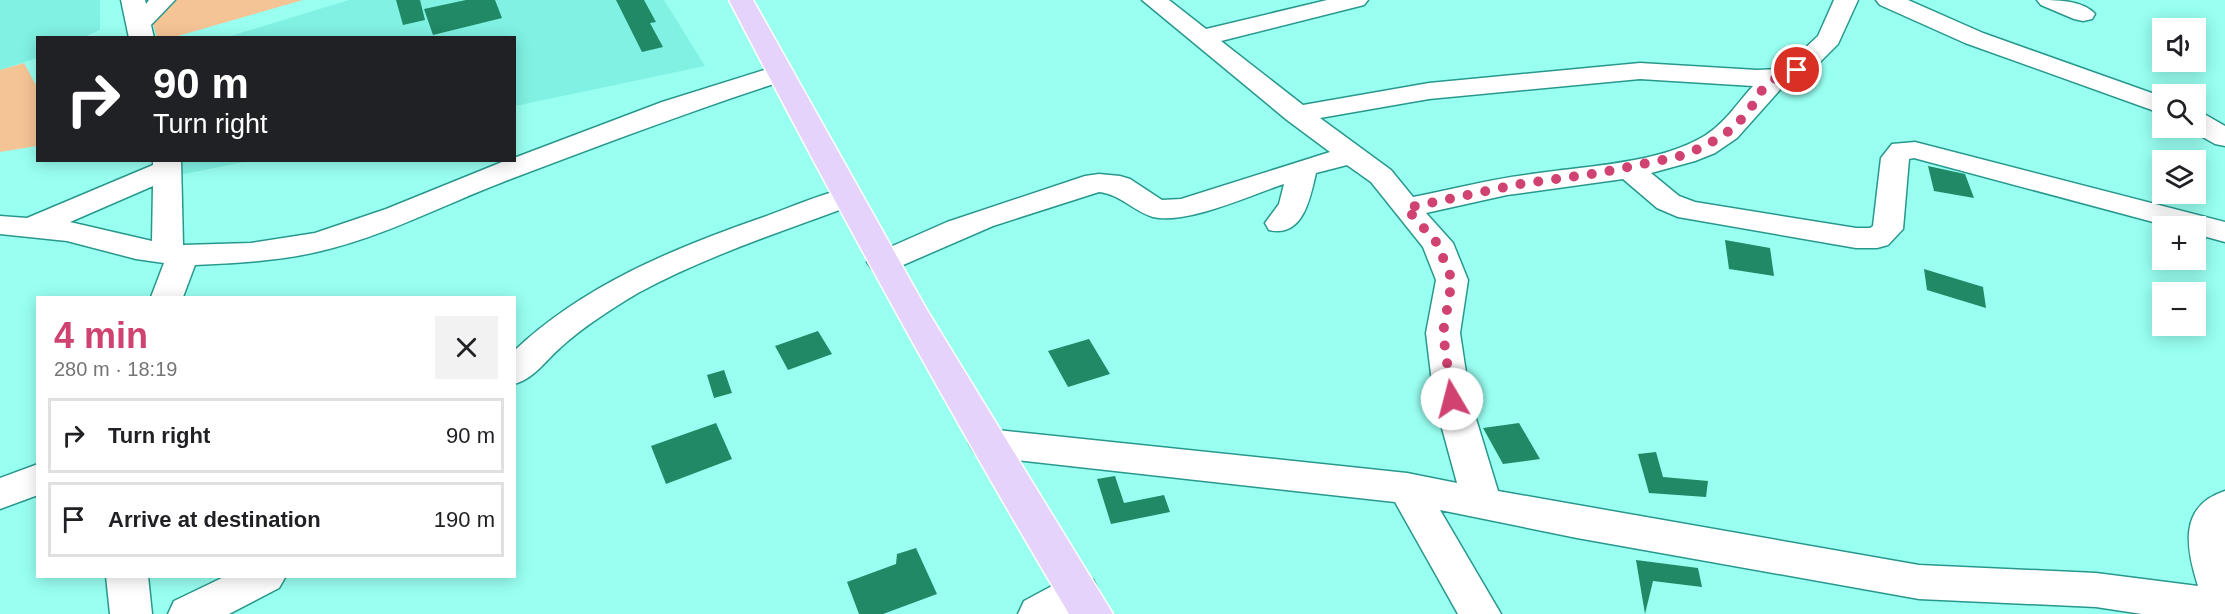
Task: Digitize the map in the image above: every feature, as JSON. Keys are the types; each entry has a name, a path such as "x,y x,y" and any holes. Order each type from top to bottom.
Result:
{"main road":[{"path":"741,0 883,262 988,443 1085,603"}],"street":[{"path":"134,0 140,31"},
{"path":"140,31 163,0"},
{"path":"1154,0 1297,114 1381,176 1437,243 1452,280 1443,333 1452,399 1482,503"},
{"path":"1202,38 1356,0"},
{"path":"1406,208 1520,184 1628,168 1677,157 1706,146 1735,127 1752,106 1758,94 1776,78 1797,70 1829,39 1846,0"},
{"path":"1888,0 1974,38 2152,102"},
{"path":"2049,0 2083,14"},
{"path":"1297,114 1429,91 1640,70 1776,78"},
{"path":"12,228 68,231 136,249 175,254 251,253 319,242 397,216 479,181 672,108 780,73"},
{"path":"2206,127 2225,138"},
{"path":"1628,168 1668,202 1689,210 1857,238 1877,238 1888,229 1895,158 1902,150 1916,150 2225,232"},
{"path":"883,262 955,228 1085,185 1099,183 1120,185 1143,204 1159,209 1176,209 1353,155"},
{"path":"12,228 167,165 175,254 167,296"},
{"path":"1280,223 1294,206 1302,169"},
{"path":"516,370 538,346 585,309 682,259 847,197"},
{"path":"988,443 1407,488 2019,600 2096,590 2225,608 2209,557 2210,520 2225,506"},
{"path":"0,494 36,480"},
{"path":"1407,488 1480,614"},
{"path":"127,578 131,614"},
{"path":"189,614 261,578"},
{"path":"1040,614 1085,603"}],"shaded area":[{"path":"0,0 100,0 100,30 86,36 36,36 36,58 0,70"},
{"path":"146,0 303,0 178,36 157,36"},
{"path":"349,0 664,0 705,66 516,106 516,36 231,36"},
{"path":"24,63 36,85 36,146 0,152 0,70"},
{"path":"179,162 244,162 179,175"}],"building":[{"path":"396,0 420,0 425,20 403,25"},
{"path":"466,0 495,0 502,18 433,35 424,9"},
{"path":"616,0 644,0 656,22 650,23 663,47 642,52"},
{"path":"1928,166 1965,174 1974,198 1934,191"},
{"path":"1725,240 1770,248 1774,276 1729,269"},
{"path":"1924,269 1983,287 1986,308 1927,290"},
{"path":"818,331 832,354 788,370 775,346"},
{"path":"1089,339 1110,374 1068,387 1048,351"},
{"path":"724,370 732,393 714,398 707,375"},
{"path":"716,423 732,459 666,484 651,446"},
{"path":"1519,423 1540,459 1503,464 1483,428"},
{"path":"1656,452 1663,477 1708,481 1706,497 1649,493 1638,454"},
{"path":"1115,476 1124,503 1164,495 1170,512 1111,524 1097,479"},
{"path":"916,548 937,594 883,614 859,614 847,582 896,564 897,554"},
{"path":"1636,560 1698,568 1702,587 1653,581 1645,614"}],"route":[{"path":"1452,399 1443,333 1452,280 1437,243 1406,208 1520,184 1599,173 1677,157 1706,146 1735,127 1752,106 1758,94 1776,78 1797,70"}]}
